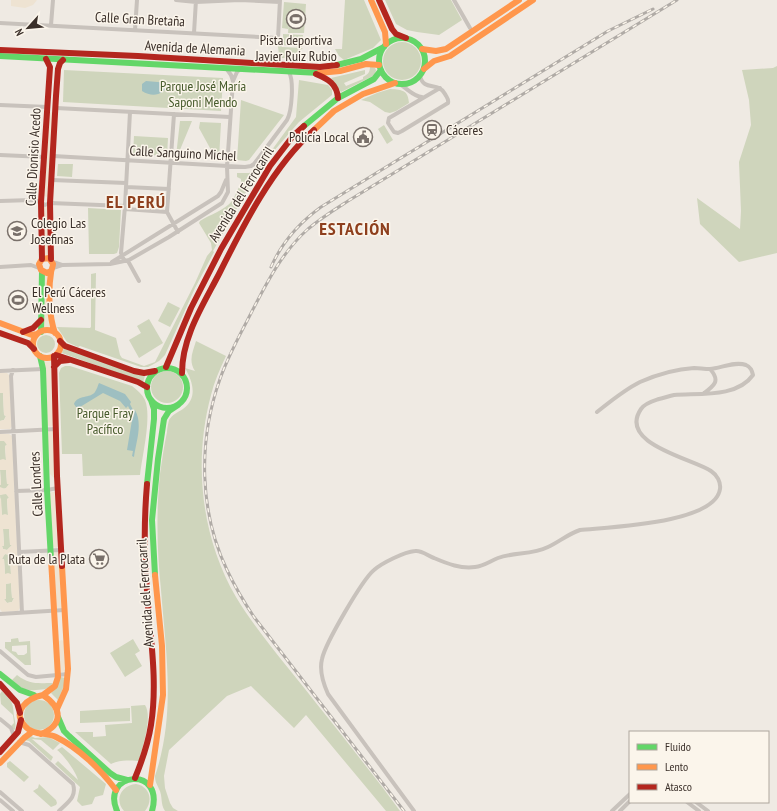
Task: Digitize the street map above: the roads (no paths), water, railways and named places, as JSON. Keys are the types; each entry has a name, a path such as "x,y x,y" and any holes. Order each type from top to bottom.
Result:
{"main road":[{"path":"371,0 385,32 385,46 380,55 380,68 385,78 397,84 409,83 434,61 450,56 533,0"},
{"path":"379,0 392,29 396,34 416,43 422,49 425,57 422,73"},
{"path":"422,49 436,51 446,49 519,0"},
{"path":"385,46 397,39 406,38"},
{"name":"Avenida de Alemania","path":"0,56 134,56 320,67 343,65 358,60 385,46"},
{"name":"Avenida de Alemania","path":"0,50 46,56"},
{"path":"50,67 55,59 60,56 86,55"},
{"path":"46,56 55,59 58,69"},
{"name":"Calle Dionisio Acedo","path":"41,270 41,202 50,67 46,56"},
{"name":"Avenida de Alemania","path":"55,59 314,74 340,71 366,64 380,68"},
{"name":"Calle Dionisio Acedo","path":"55,333 52,326 51,315 52,265 50,203 58,69 63,60"},
{"name":"Avenida del Ferrocarril","path":"166,367 191,308 218,255 270,166 293,136 321,111 338,98 374,79 380,68"},
{"path":"314,74 329,80 335,85 338,91 338,98"},
{"name":"Avenida del Ferrocarril","path":"182,373 181,366 183,352 203,304 248,220 269,184 286,160 315,128 343,106 367,92 397,84"},
{"path":"34,349 33,341 39,333 41,320 41,270 47,273 52,265 46,257 41,260"},
{"path":"23,332 33,328 41,320"},
{"path":"0,323 32,335 48,330 55,333 65,346 134,371 144,373 166,367 173,368 182,373 187,383 187,392 183,401 178,405 172,408 162,407 151,400 148,395 147,387 149,379 155,371"},
{"path":"0,333 28,343 40,356 49,358 55,355 60,348 60,341"},
{"path":"55,355 138,382 147,387"},
{"name":"Calle Londres","path":"55,355 54,367 58,488 67,675 66,689 57,709"},
{"name":"Calle Londres","path":"40,356 42,369 57,676"},
{"path":"54,367 62,360 73,360"},
{"name":"Avenida del Ferrocarril","path":"135,778 142,766 146,750 152,722 154,695 154,668 145,565 144,535 144,506 154,414 151,400"},
{"name":"Avenida del Ferrocarril","path":"155,809 155,794 150,785 150,770 160,723 163,695 163,667 154,564 153,506 157,459 165,419 168,411 178,405"},
{"path":"0,674 19,691 36,696"},
{"path":"0,752 18,732 22,707 25,702 30,698 43,695 55,686 57,676"},
{"path":"0,684 17,703 21,717 27,729 32,732 49,734 64,742 91,763 116,790"},
{"path":"43,695 54,702 64,731 110,773 116,777 126,780"},
{"path":"41,734 53,728 58,716"},
{"path":"0,764 19,742 32,732"},
{"path":"117,811 114,801 116,790 126,780 135,778 140,779 150,785"}],"street":[{"path":"51,25 53,0"},
{"path":"135,30 137,0"},
{"path":"176,0 280,1"},
{"path":"454,0 470,28"},
{"path":"194,33 196,1"},
{"name":"Calle Gran Bretaña","path":"0,22 278,38 280,1"},
{"path":"226,68 233,81"},
{"path":"52,265 110,264 128,261 222,203 228,192 227,167 233,81 240,69"},
{"name":"Calle Sanguino Michel","path":"53,156 227,167 251,166 288,120 290,114 292,80 288,72"},
{"path":"422,73 422,82 427,85 440,88 448,100 448,103 402,131 397,133 392,130 388,123 389,118 440,88"},
{"path":"397,84 410,90 418,97 427,96"},
{"path":"427,85 429,91 427,96"},
{"path":"409,106 413,94"},
{"path":"0,105 48,107 50,110 56,107 230,117"},
{"path":"130,112 123,244 124,254 139,281"},
{"path":"174,114 167,212 180,230"},
{"path":"0,155 44,157"},
{"path":"110,264 218,196 227,178"},
{"path":"52,180 169,189"},
{"path":"218,196 222,199 222,203"},
{"path":"0,201 32,200 41,202 45,199 50,203 167,212"},
{"path":"123,244 128,248 134,248"},
{"path":"0,267 31,265 41,260"},
{"path":"31,265 41,270"},
{"path":"414,811 328,694 322,676 322,658 325,648 368,576 379,566 404,554 416,551 454,566 475,567 490,563 498,558 539,551 550,547 566,536 580,530 661,522 680,518 710,504 717,497 720,489 717,477 712,471 675,456 652,443 638,428 637,420 642,408 651,401 672,395 721,392 738,386 749,380 753,375 751,369 747,365 741,364 726,365 710,369 694,368 674,372 642,381 628,388 597,412"},
{"path":"0,371 42,369"},
{"path":"703,394 715,384 716,378 710,369"},
{"path":"13,370 10,376 14,431 22,613"},
{"path":"0,432 56,429"},
{"path":"47,481 58,480"},
{"path":"16,491 47,490 58,488"},
{"path":"19,552 62,550"},
{"path":"0,614 64,610"},
{"path":"56,633 66,633"},
{"path":"0,651 28,675 36,677 67,675"},
{"path":"0,719 11,728 14,736"},
{"path":"19,742 29,745 73,784 75,790 74,795 59,811"},
{"path":"0,792 22,811"},
{"path":"612,811 629,795"},
{"path":"0,800 13,811"},
{"path":"620,811 629,802"},
{"path":"688,803 699,811"},
{"path":"697,803 708,811"}],"water":[{"path":"146,81 169,83 161,93 154,95 142,91 142,84"},
{"path":"99,383 125,394 131,402 130,404 133,410 135,410 139,427 134,457 132,456 133,451 127,450 132,420 128,411 130,410 128,406 126,408 120,401 103,393 80,407 76,407 74,404 78,399 93,394"}],"railway":[{"path":"404,811 254,617 227,570 211,524 205,476 205,451 208,427 220,379 236,342 273,272 289,249 308,229 348,201 677,0"},
{"path":"271,267 280,249 298,226 321,207 608,31 653,9"}],"place":[{"name":"Pista deportiva Javier Ruiz Rubio","path":"296,19"},
{"name":"Cáceres","path":"432,130"},
{"name":"Policía Local","path":"363,137"},
{"name":"Colegio Las Josefinas","path":"17,231"},
{"name":"El Perú Cáceres Wellness","path":"18,300"},
{"name":"Ruta de la Plata","path":"99,559"}],"district":[{"name":"EL PERÚ","path":"136,201"},
{"name":"ESTACIÓN","path":"355,228"}],"park label":[{"name":"Parque José María Saponi Mendo","path":"203,94"},
{"name":"Parque Fray Pacífico","path":"105,422"}]}
